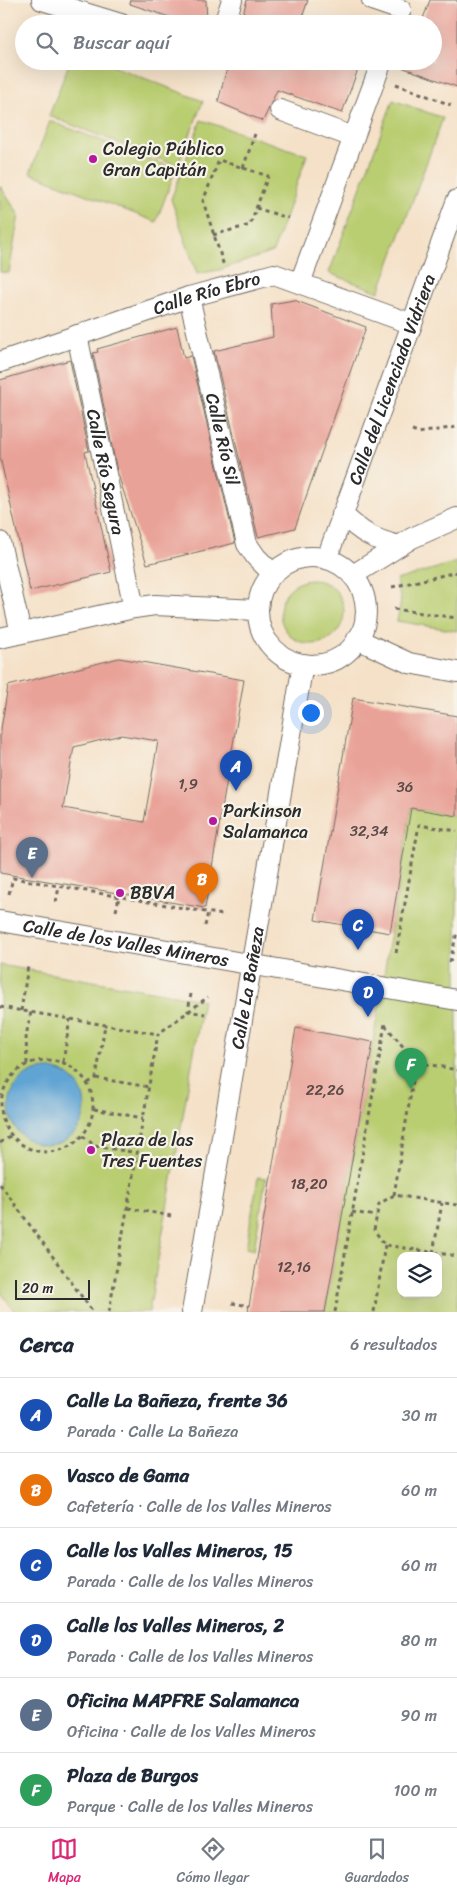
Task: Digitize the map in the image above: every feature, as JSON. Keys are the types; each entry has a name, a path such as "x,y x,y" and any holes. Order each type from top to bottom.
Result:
{"street":[{"path":"42,0 91,15"},
{"path":"227,15 232,0"},
{"path":"372,0 400,11"},
{"path":"300,283 379,70"},
{"path":"280,110 353,137"},
{"name":"Calle del Licenciado Vidriera","path":"327,558 457,200"},
{"name":"Calle Río Ebro","path":"0,362 189,297 274,274 412,324"},
{"name":"Calle Río Sil","path":"189,297 247,544 256,557 272,573"},
{"name":"Calle Río Segura","path":"78,335 134,608"},
{"path":"342,514 356,528 374,539 399,546"},
{"path":"353,575 412,538 457,518"},
{"path":"0,542 21,633"},
{"path":"307,556 327,558 346,568 360,586 365,606 363,627 358,639 347,651 334,660 319,664 303,664 291,661 270,646 263,635 257,610 261,590 272,573 288,561 307,556"},
{"path":"0,638 155,605 257,610"},
{"path":"358,639 409,663 457,672"},
{"name":"Calle La Bañeza","path":"192,1312 303,664"},
{"name":"Calle de los Valles Mineros","path":"0,921 457,1000"}],"path":[{"path":"396,84 452,105"},
{"path":"243,168 255,134"},
{"path":"213,235 250,225 268,176 219,160 203,201 213,235 225,271"},
{"path":"256,208 288,218"},
{"path":"412,431 418,433 457,427"},
{"path":"392,587 457,572"},
{"path":"394,608 457,618"},
{"path":"396,953 419,826 457,831"},
{"path":"9,894 12,878 222,915"},
{"path":"56,902 60,886"},
{"path":"116,912 119,897"},
{"path":"205,926 208,912"},
{"path":"450,962 457,932"},
{"path":"21,1011 28,966"},
{"path":"188,1011 191,994"},
{"path":"110,1312 158,1034 208,997"},
{"path":"0,1007 158,1034"},
{"path":"188,1011 205,1014"},
{"path":"27,1064 26,1036 31,1012"},
{"path":"63,1062 70,1019"},
{"path":"335,1312 385,1024 416,1062 457,1070"},
{"path":"96,1078 105,1025"},
{"path":"52,1059 63,1062 77,1070 88,1083 94,1109 91,1122 83,1136 73,1145 60,1151 47,1153 33,1151 21,1145 11,1136 4,1124 1,1096 7,1082 27,1064 39,1060 52,1059"},
{"path":"394,1195 416,1062"},
{"path":"88,1083 96,1078 149,1087"},
{"path":"94,1109 143,1118"},
{"path":"0,1143 11,1136"},
{"path":"83,1136 95,1146 138,1153"},
{"path":"0,1184 93,1312"},
{"path":"428,1252 386,1245 374,1230 378,1204 394,1195 457,1205"},
{"path":"434,1252 442,1203"},
{"path":"128,1208 171,1216"},
{"path":"352,1212 376,1216"},
{"path":"374,1312 386,1245"},
{"path":"442,1254 457,1256"},
{"path":"232,1303 249,1306"}],"green space":[{"path":"67,70 123,70 203,101 178,166 49,116"},
{"path":"393,100 443,118 379,292 329,273"},
{"path":"201,120 307,155 273,252 219,270 197,274 171,199"},
{"path":"50,121 176,169 156,222 30,173"},
{"path":"0,186 19,215 9,273 0,272"},
{"path":"457,562 457,631 397,621 401,601 396,580"},
{"path":"312,580 324,582 335,589 342,600 344,612 342,624 335,635 324,642 312,644 300,642 289,635 282,624 280,612 282,600 289,589 300,582"},
{"path":"411,808 457,816 457,1312 325,1312 373,1042"},
{"name":"Plaza de las Tres Fuentes","path":"0,965 203,1000 149,1312 15,1312 0,1291"},
{"path":"258,1177 266,1178 254,1250 246,1248"}],"water":[{"path":"47,1069 61,1072 74,1080 82,1093 85,1107 82,1121 74,1134 61,1142 47,1145 33,1142 20,1134 12,1121 9,1107 12,1093 20,1080 33,1072"}],"building":[{"path":"131,0 206,0 207,15 164,15 130,4"},
{"path":"247,0 308,0 303,15 243,15"},
{"path":"430,0 457,0 457,87 410,70 442,70 442,15 424,15"},
{"path":"227,70 358,70 342,113 277,90 263,121 218,102"},
{"path":"294,300 366,327 295,528 258,537 214,351 273,337 271,304"},
{"path":"177,327 184,358 191,356 235,543 147,564 117,471 93,353 98,352 97,349"},
{"path":"70,360 89,451 85,452 111,572 30,591 0,457 0,380"},
{"path":"119,658 244,680 205,908 0,873 0,735 8,686","holes":["121,735 158,741 144,822 63,808 74,747"]},
{"path":"353,698 457,716 457,816 411,808 390,933 315,920"},
{"path":"296,1028 373,1042 325,1312 248,1312"}],"place":[{"name":"Colegio Público Gran Capitán","path":"93,159"},
{"name":"Calle La Bañeza, frente 36","path":"236,791"},
{"name":"Parkinson Salamanca","path":"213,821"},
{"name":"Oficina MAPFRE Salamanca","path":"32,878"},
{"name":"BBVA","path":"120,893"},
{"name":"Vasco de Gama","path":"202,904"},
{"name":"Calle los Valles Mineros, 15","path":"358,950"},
{"name":"Calle los Valles Mineros, 2","path":"368,1017"},
{"name":"Plaza de Burgos","path":"411,1089"},
{"name":"Plaza de las Tres Fuentes","path":"91,1150"}]}
